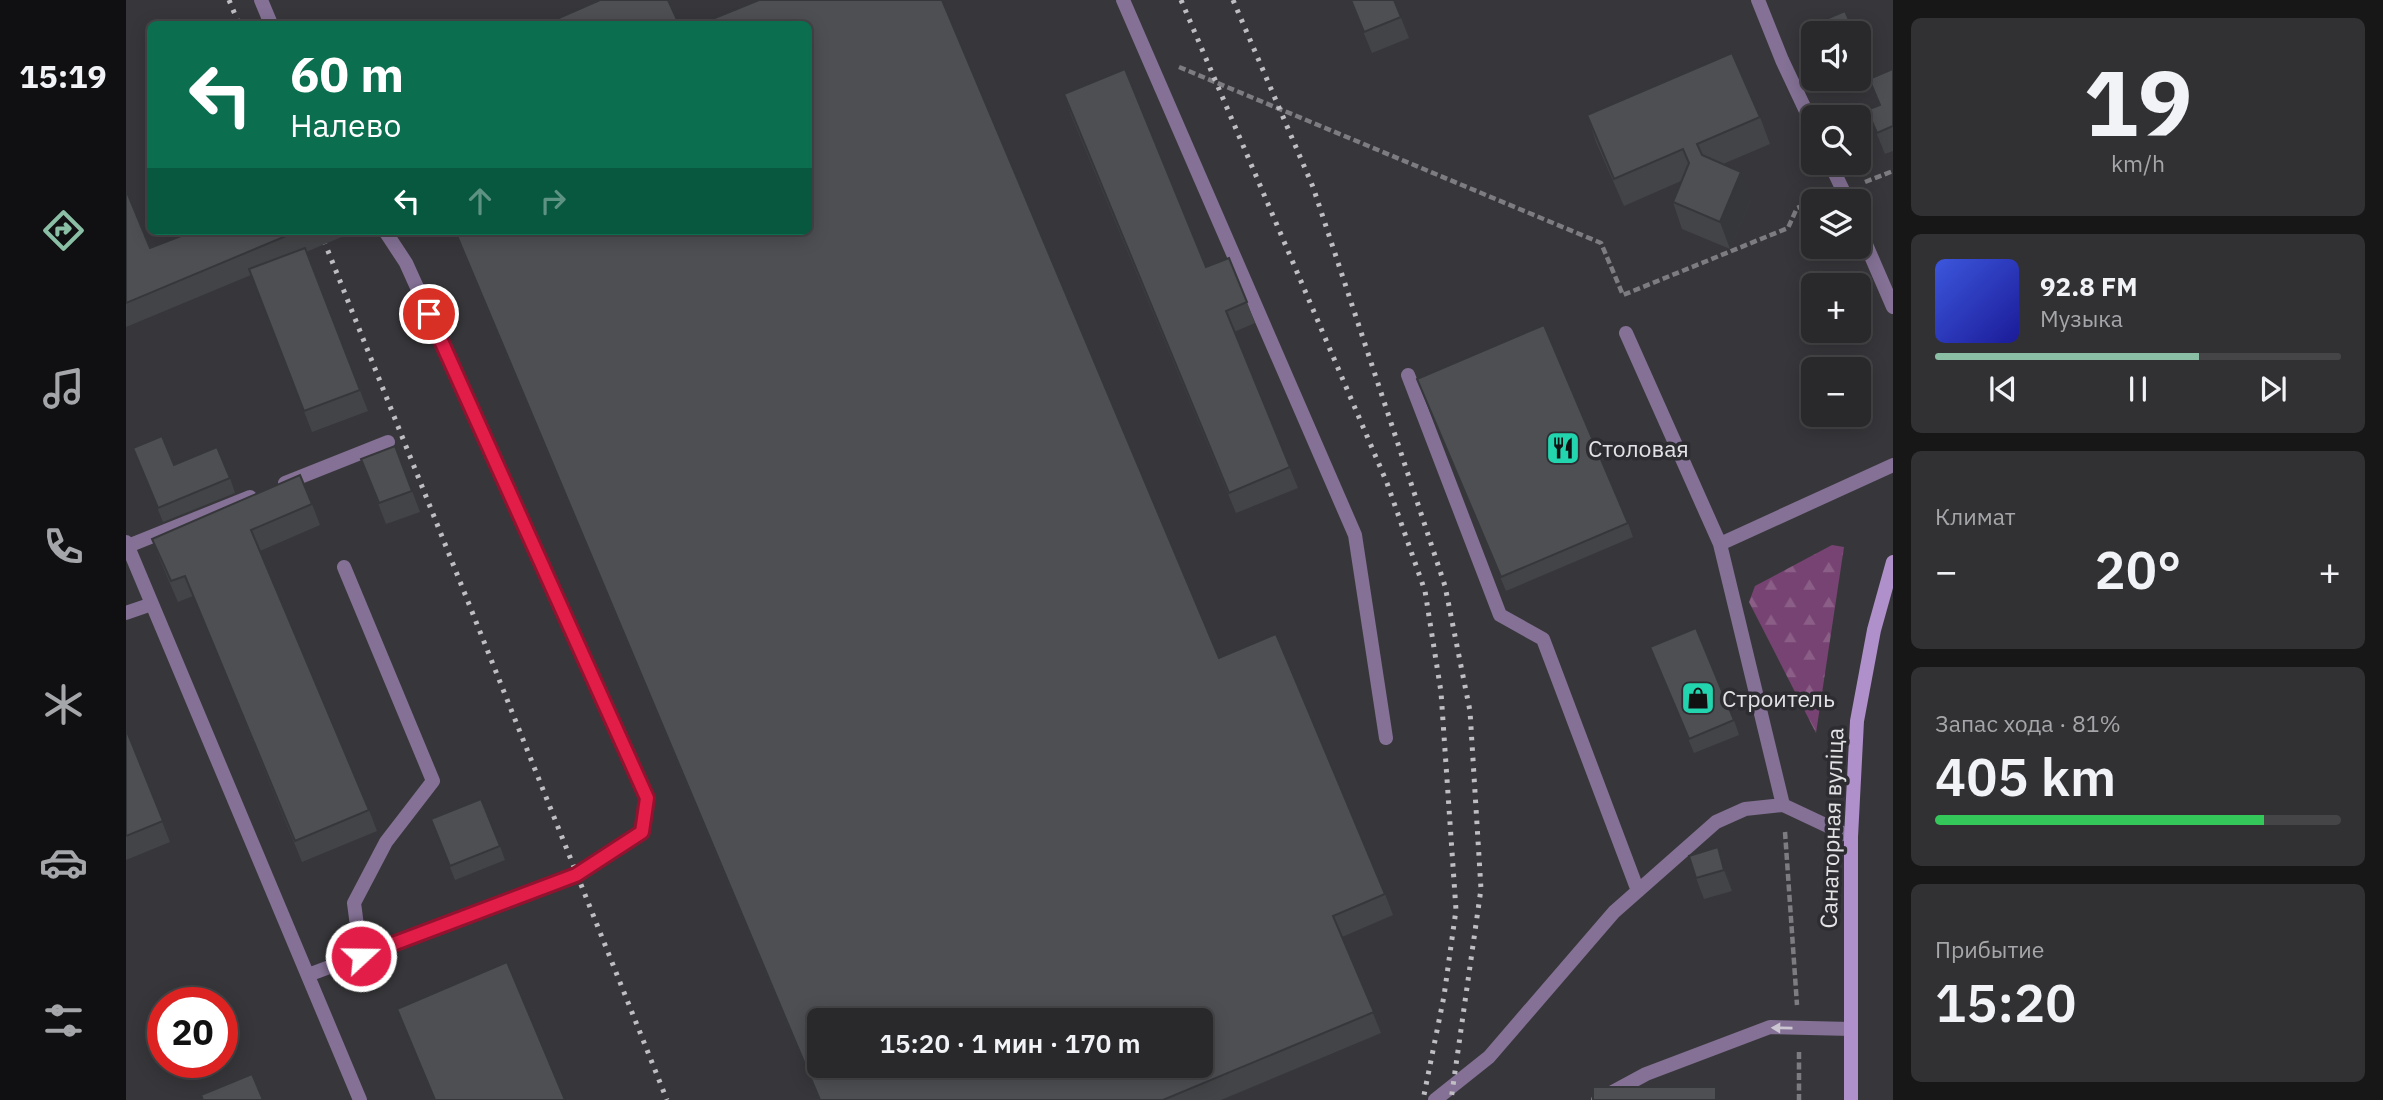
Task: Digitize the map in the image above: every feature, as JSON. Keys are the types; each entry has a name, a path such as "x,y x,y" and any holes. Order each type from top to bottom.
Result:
{"street":[{"name":"Санаторная вуліца","path":"1851,1100 1851,838 1857,721 1874,630 1893,562"}],"lane":[{"path":"261,0 270,21"},
{"path":"1123,0 1355,535 1386,738"},
{"path":"1758,0 1803,105"},
{"path":"308,975 576,875 642,832 647,798 406,263 388,235"},
{"path":"1871,256 1893,307"},
{"path":"1626,333 1720,544 1783,805"},
{"path":"1408,375 1500,615 1543,639 1638,891"},
{"path":"360,1100 127,544 388,442"},
{"path":"1720,544 1893,465"},
{"path":"344,567 433,781 386,842 354,903 361,956"},
{"path":"126,613 152,604"},
{"path":"1436,1100 1489,1057 1614,912 1716,822 1745,809 1783,805 1851,838"},
{"path":"1598,1100 1646,1074 1770,1027 1851,1029"}],"path":[{"path":"1146,53 1601,243 1623,295 1788,228 1797,208 1801,206"},
{"path":"1783,805 1798,1028 1799,1100"}],"green space":[{"path":"1832,545 1844,547 1816,733 1749,602 1755,586"}],"building":[{"path":"600,0 668,0 678,21 552,21"},
{"path":"759,0 942,0 1219,658 1276,634 1385,894 1333,916 1374,1012 1163,1100 820,1100 811,1078 1213,1078 1213,1008 807,1008 807,1069 457,235 812,235 812,21 707,21"},
{"path":"1351,0 1394,0 1401,17 1364,32"},
{"path":"1845,11 1850,21 1821,21"},
{"path":"1732,53 1760,117 1697,144 1702,155 1741,172 1720,222 1673,202 1689,163 1683,149 1614,179 1587,115"},
{"path":"1125,69 1206,267 1229,258 1247,302 1226,311 1290,467 1229,493 1064,94"},
{"path":"1893,69 1893,126 1877,133 1871,119 1871,108 1880,105 1871,78"},
{"path":"126,190 150,248 184,235 288,235 126,303"},
{"path":"305,248 360,390 304,411 249,269"},
{"path":"1544,325 1628,523 1501,577 1417,379"},
{"path":"162,436 174,465 217,447 230,478 158,508 133,448"},
{"path":"395,446 412,491 379,503 361,459"},
{"path":"300,475 312,504 251,530 369,810 295,841 185,576 171,581 152,539"},
{"name":"Строитель","path":"1696,628 1734,720 1689,739 1650,647"},
{"path":"126,729 163,821 126,836"},
{"path":"481,799 500,846 450,866 431,819"},
{"path":"1718,847 1724,870 1696,878 1689,856"},
{"path":"507,962 565,1100 435,1100 397,1009"},
{"path":"252,1074 263,1100 203,1100 201,1095"},
{"path":"1593,1087 1716,1087 1716,1100 1593,1100"}],"railway":[{"path":"229,0 238,21"},
{"path":"1181,0 1387,483 1425,591 1441,692 1456,910 1444,996 1423,1100"},
{"path":"1233,0 1313,187 1445,586 1470,711 1481,889 1451,1100"},
{"path":"322,235 667,1100"}],"place":[{"name":"Столовая","path":"1563,448"},
{"name":"Строитель","path":"1698,698"}],"route":[{"path":"361,956 576,875 642,832 647,798 429,314"}]}
